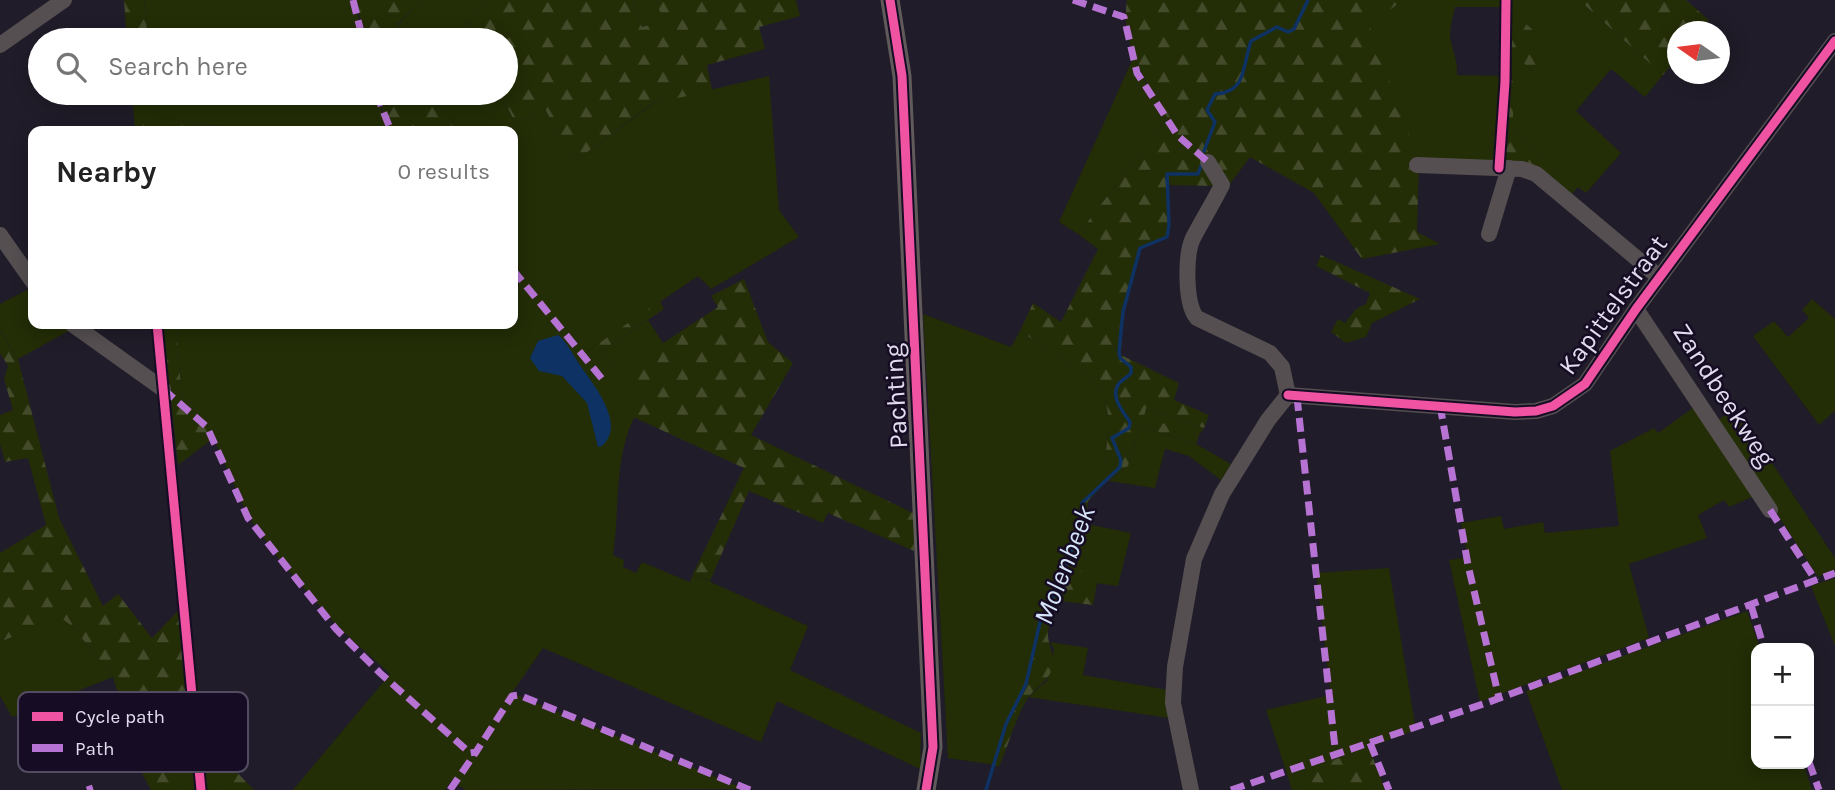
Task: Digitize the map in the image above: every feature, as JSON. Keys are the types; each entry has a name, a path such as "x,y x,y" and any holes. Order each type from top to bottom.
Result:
{"main road":[{"name":"Pachting","path":"890,0 902,76 922,482 933,747 926,790"}],"street":[{"path":"0,45 64,0"},
{"name":"Kapittelstraat","path":"1288,395 1536,411 1568,398 1585,384 1659,277 1835,41"},
{"path":"1191,790 1173,704 1175,667 1194,559 1223,494 1268,419 1288,395 1282,367 1270,353 1197,318 1190,312 1187,302 1190,246 1222,185 1208,162"},
{"path":"1416,165 1522,169 1535,174 1659,277"},
{"path":"1489,234 1508,168"},
{"path":"0,235 28,275"},
{"name":"Zandbeekweg","path":"1636,309 1643,315 1770,510"},
{"path":"79,329 163,389"}],"green space":[{"path":"124,0 144,0 147,28 126,28"},
{"path":"144,0 354,0 361,28 147,28"},
{"path":"354,0 422,0 396,26 398,28 364,28"},
{"path":"422,0 489,0 468,23 470,28 396,27"},
{"path":"489,0 632,0 642,27 663,21 656,0 796,0 800,16 759,27 765,49 707,65 712,91 653,103 574,162 545,109 515,123 507,105 518,105 518,28 470,28 468,23"},
{"path":"632,0 656,0 664,21 642,27"},
{"path":"1127,0 1404,0 1369,24 1419,162 1417,232 1440,244 1362,259 1314,193 1250,157 1224,192 1215,186 1167,185 1167,237 1140,249 1123,312 1121,355 1179,383 1174,400 1209,415 1204,428 1146,408 1144,417 1199,435 1196,444 1140,426 1128,466 1105,483 1088,501 1086,531 1076,568 1082,570 1080,581 1097,583 1093,605 1061,601 1048,632 1052,668 1044,682 1026,701 999,767 995,765 1006,724 1026,684 1040,622 1048,609 1079,529 1082,503 1115,473 1105,461 1108,418 1103,394 1077,368 1020,331 1033,303 1061,322 1098,249 1078,234 1168,118 1151,91 1131,47 1127,31"},
{"path":"1404,0 1505,0 1502,7 1455,7 1450,33 1457,75 1503,76 1498,162 1419,162 1368,24"},
{"path":"1512,0 1579,0 1663,75 1645,97 1611,69 1576,111 1621,153 1586,193 1578,187 1569,198 1549,181 1558,169 1513,131 1511,53 1533,71 1536,45 1541,38 1509,9"},
{"path":"1579,0 1686,0 1709,20 1667,21 1667,70 1663,75"},
{"path":"1509,9 1542,38 1536,45 1545,53 1533,71 1511,53"},
{"path":"1135,54 1139,72 1168,118 1078,234 1059,222"},
{"path":"769,76 779,210 799,237 711,289 698,276 589,350 618,373 600,352 648,320 663,343 629,366 642,403 632,421 622,458 613,555 624,560 623,567 636,573 642,562 690,582 693,574 808,626 790,670 921,733 920,769 777,701 761,742 543,648 512,693 745,789 466,790 451,781 445,790 293,790 390,674 338,627 283,564 248,516 208,426 182,401 176,329 518,329 518,126 454,126 443,105 507,105 515,123 545,109 574,162 654,103"},
{"path":"1508,80 1513,81 1513,131 1558,169 1549,181 1504,162"},
{"path":"133,105 155,105 156,118 218,126 135,126"},
{"path":"155,105 380,105 386,126 218,126 156,118"},
{"path":"382,105 443,105 454,126 386,126"},
{"path":"1321,255 1420,299 1372,323 1366,337 1346,343 1331,332 1338,319 1345,323 1356,309 1366,304 1370,293 1316,266"},
{"path":"744,279 768,342 793,363 751,435 915,514 914,551 828,513 823,523 749,491 710,581 693,574 744,468 633,417 642,403 628,366 718,307 711,296"},
{"path":"28,290 28,329 72,329 18,359 0,330 0,304"},
{"path":"1812,299 1835,319 1835,411 1819,425 1753,336 1774,321 1788,337 1809,318 1802,310"},
{"path":"660,301 664,309 600,352 618,373 613,376 589,350"},
{"path":"923,314 1011,347 1020,331 1088,377 1103,394 1106,402 1108,427 1105,461 1115,473 1082,502 1080,529 1048,609 1040,622 1026,684 1006,724 995,765 948,758"},
{"path":"153,329 176,329 182,401 208,426 215,437 178,465 164,338 154,338"},
{"path":"0,331 18,359 59,518 103,606 118,594 152,638 180,609 187,676 197,675 199,692 118,692 113,677 73,627 60,617 0,642 0,553 46,525 28,458 5,462 0,444 0,415 13,410 4,379 8,366 0,353"},
{"path":"1697,405 1757,495 1729,507 1724,500 1698,515 1707,538 1629,564 1649,638 1480,702 1449,560 1468,557 1461,523 1501,516 1504,529 1543,522 1545,533 1619,526 1610,451 1654,428 1658,433"},
{"path":"1735,407 1835,558 1835,571 1818,577 1717,421"},
{"path":"1146,408 1204,428 1199,435 1143,417"},
{"path":"1140,426 1196,444 1231,464 1221,480 1189,456 1165,449 1155,488 1109,481 1128,466"},
{"path":"1087,524 1131,533 1118,586 1080,581 1076,569"},
{"path":"1389,568 1416,730 1288,777 1266,710 1331,695 1316,573"},
{"path":"1835,578 1835,646 1811,586"},
{"path":"1747,611 1758,643 1751,643 1751,769 1805,769 1812,790 1562,790 1526,691"},
{"path":"60,616 73,627 113,677 75,692 18,692 18,715 12,717 0,696 0,642"},
{"path":"1050,642 1088,648 1083,675 1168,690 1169,718 1028,697 1047,681 1054,649"},
{"path":"1369,747 1385,790 1292,790 1288,777"},
{"path":"237,772 254,790 151,790 142,773"}],"water":[{"path":"558,335 605,403 611,426 609,437 602,446 598,447 587,403 562,376 539,371 530,358 538,341"}],"waterway":[{"name":"Molenbeek","path":"1204,151 1215,122 1207,110 1215,94 1233,89 1242,77 1251,41 1277,27 1288,32 1294,29 1308,0"},
{"name":"Molenbeek","path":"986,790 1006,724 1026,684 1040,622 1048,609 1080,529 1082,503 1120,467 1121,460 1112,438 1129,428 1130,422 1119,405 1116,390 1131,373 1131,367 1120,358 1119,352 1123,312 1140,248 1167,237 1167,174 1198,174 1201,166"}],"marked path":[{"path":"353,0 360,28"},
{"path":"1073,0 1124,17 1137,73 1178,136 1208,162"},
{"path":"381,105 389,126"},
{"path":"518,276 603,380"},
{"path":"163,389 207,427 248,518 336,629 380,673 470,753 476,752 512,696 519,695 750,790"},
{"path":"1297,397 1336,757"},
{"path":"1440,405 1468,565 1499,698"},
{"path":"1770,510 1816,581"},
{"path":"1231,790 1489,702 1835,573"},
{"path":"1751,605 1762,643"},
{"path":"1370,743 1389,790"},
{"path":"450,790 476,752"},
{"path":"1812,769 1819,790"},
{"path":"87,790 93,788"}],"cycle path":[{"path":"890,0 902,76 933,747 926,790"},
{"path":"1499,168 1505,82 1506,0"},
{"path":"1288,395 1515,412 1536,411 1553,406 1585,384 1636,309 1835,41"},
{"path":"157,329 192,692"},
{"path":"199,772 201,790"}]}
